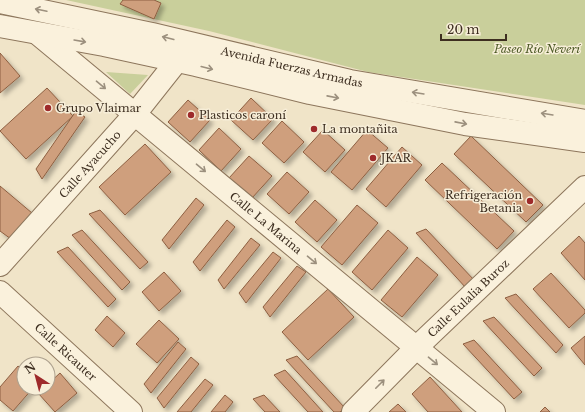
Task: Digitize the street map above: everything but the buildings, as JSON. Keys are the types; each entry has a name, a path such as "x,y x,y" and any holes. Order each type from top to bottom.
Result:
{"street":[{"name":"Avenida Fuerzas Armadas","path":"0,2 152,34 350,81 585,121"},
{"name":"Avenida Fuerzas Armadas","path":"0,26 104,45 310,93 442,119 585,141"},
{"name":"Calle La Marina","path":"38,34 494,412"},
{"name":"Calle Ayacucho","path":"0,265 135,114 177,61 193,44"},
{"name":"Calle Eulalia Buroz","path":"353,412 417,347 585,187"},
{"name":"Calle Ricauter","path":"0,292 131,412"}],"green space":[{"name":"Paseo Río Neverí","path":"66,0 585,0 585,105 368,72 209,31"},
{"path":"106,72 148,75 130,94"}],"place":[{"name":"Grupo Vlaimar","path":"48,108"},
{"name":"Plasticos caroní","path":"191,115"},
{"name":"La montañita","path":"314,129"},
{"name":"JKAR","path":"373,158"},
{"name":"Refrigeración Betania","path":"530,201"}]}
